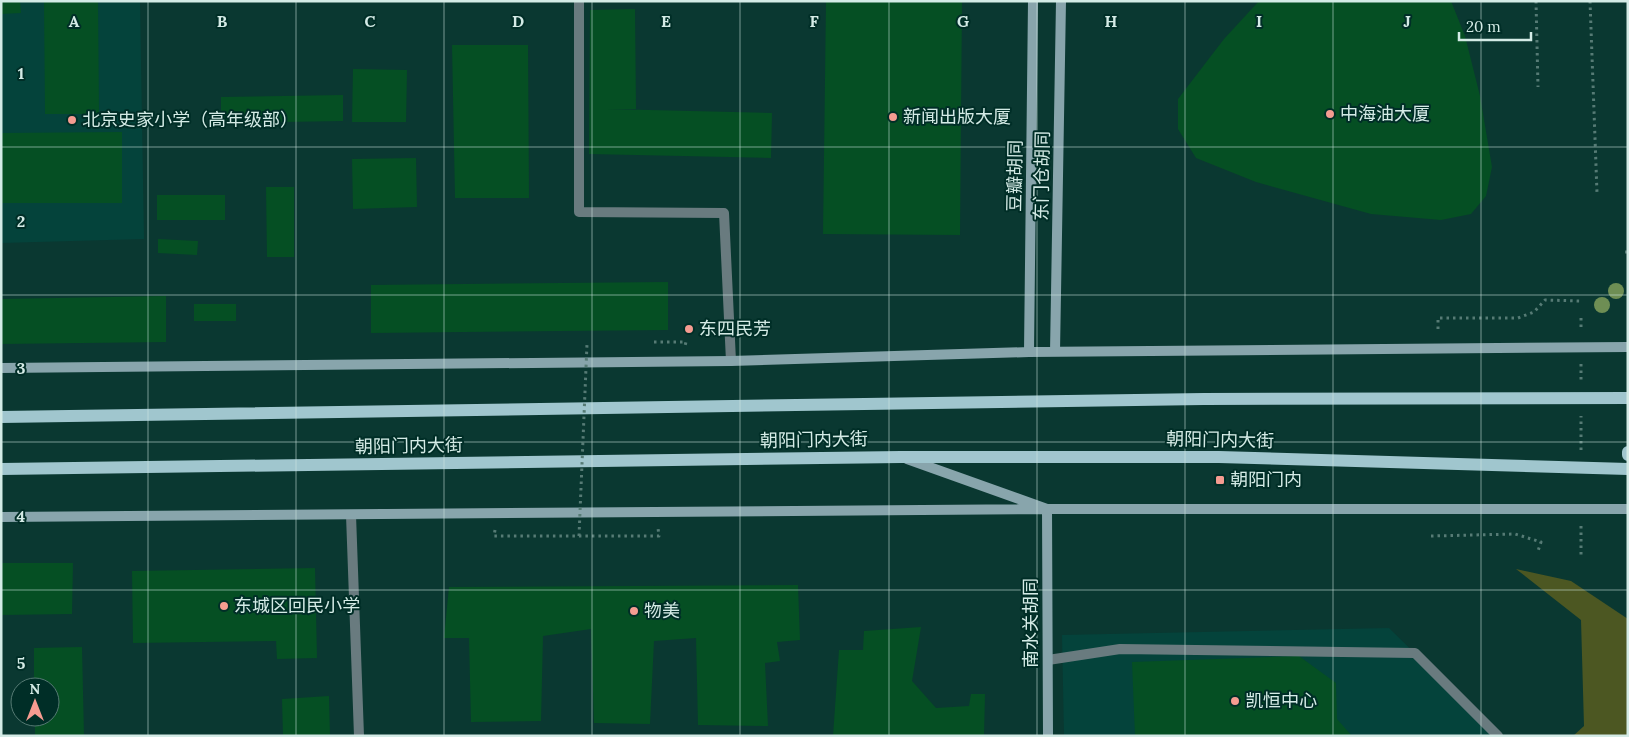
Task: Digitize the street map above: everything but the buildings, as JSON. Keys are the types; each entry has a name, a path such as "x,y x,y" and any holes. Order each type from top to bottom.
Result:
{"main road":[{"name":"朝阳门内大街","path":"1,417 1204,399 1628,398"},
{"name":"朝阳门内大街","path":"1,469 901,457 1219,457 1628,469"}],"street":[{"path":"579,1 579,212 724,213 731,361"},
{"name":"豆瓣胡同","path":"1029,352 1033,1"},
{"name":"东门仓胡同","path":"1055,352 1061,1"},
{"path":"1,368 731,361 1029,352 1628,347"},
{"path":"901,457 1047,509"},
{"path":"1,517 1047,509 1628,509"},
{"name":"南水关胡同","path":"1047,509 1048,736"},
{"path":"351,514 359,736"},
{"path":"1048,660 1120,649 1415,653 1498,736"}],"path":[{"path":"1536,1 1538,87"},
{"path":"1590,1 1597,193"},
{"path":"1438,329 1438,318 1518,318 1534,312 1545,300 1581,301"},
{"path":"1581,318 1581,468"},
{"path":"579,536 587,344"},
{"path":"1581,509 1581,557"},
{"path":"1431,536 1515,534 1541,542 1538,551"},
{"path":"494,536 658,536"}],"shaded area":[{"name":"北京史家小学（高年级部）","path":"1,1 140,1 144,239 1,243"},
{"name":"凯恒中心","path":"1389,628 1499,736 1064,736 1062,635"}],"green space":[{"path":"1516,569 1571,581 1628,619 1628,736 1573,736 1584,726 1581,620"}],"place":[{"name":"中海油大厦","path":"1330,114"},
{"name":"新闻出版大厦","path":"893,117"},
{"name":"北京史家小学（高年级部）","path":"72,120"},
{"name":"东四民芳","path":"689,329"},
{"name":"朝阳门内","path":"1220,480"},
{"name":"东城区回民小学","path":"224,606"},
{"name":"物美","path":"634,611"},
{"name":"凯恒中心","path":"1235,701"}]}
